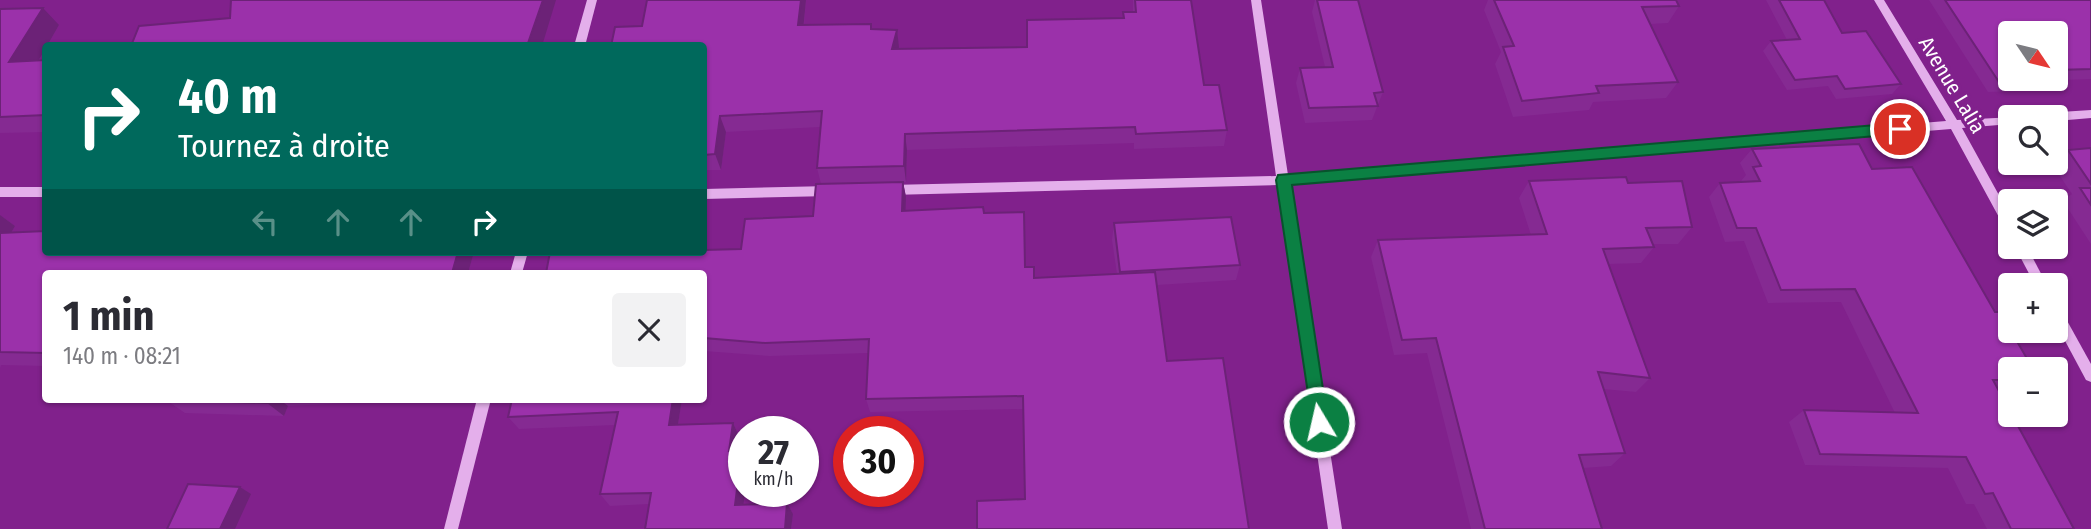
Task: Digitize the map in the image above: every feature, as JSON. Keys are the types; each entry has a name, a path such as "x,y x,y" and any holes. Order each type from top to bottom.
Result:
{"street":[{"path":"580,42 592,0"},
{"path":"1256,0 1335,529"},
{"name":"Avenue Lalia","path":"1879,0 1954,124 1998,205"},
{"path":"2068,116 2091,114"},
{"path":"883,190 1283,180 1998,121"},
{"path":"707,194 842,191"},
{"path":"0,192 42,192"},
{"path":"2068,334 2091,376"},
{"path":"451,529 483,403"}],"building":[{"path":"231,0 543,0 528,42 133,42 139,26 230,18"},
{"path":"647,0 801,0 798,25 871,24 871,29 897,30 892,49 1027,47 1027,20 1124,18 1123,12 1136,12 1135,0 1191,0 1204,85 1219,85 1227,130 1136,134 1135,127 905,134 904,166 817,168 822,111 720,116 715,154 707,155 707,42 612,42 615,27 642,26"},
{"path":"1317,0 1358,0 1383,92 1374,93 1378,106 1309,108 1300,68 1333,67"},
{"path":"1494,0 1676,0 1679,6 1642,7 1678,82 1596,86 1599,93 1522,101 1503,47 1514,46"},
{"path":"1779,0 1824,0 1842,33 1866,31 1901,84 1845,89 1837,76 1795,80 1771,41 1800,39"},
{"path":"1945,0 2091,0 2091,69 2068,70 2068,21 1998,21 1998,80"},
{"path":"43,8 9,62 42,60 42,115 0,117 0,9"},
{"path":"1859,144 1872,169 1912,167 1995,312 1998,312 1998,343 2018,343 2026,357 1998,357 1998,380 1993,380 1998,389 1998,427 2019,427 2074,529 2011,529 1993,493 1985,494 1966,457 1820,454 1804,410 1918,413 1855,289 1781,290 1756,228 1737,228 1720,183 1760,181 1753,167 1761,166 1752,149"},
{"path":"2091,148 2091,184 2068,150"},
{"path":"1626,177 1628,183 1682,181 1692,227 1646,228 1654,247 1603,249 1650,378 1598,372 1625,453 1579,455 1602,529 1485,529 1436,338 1402,340 1378,240 1547,234 1529,181"},
{"path":"903,182 902,211 983,207 984,213 1024,212 1025,267 1034,267 1034,278 1155,272 1167,361 1223,358 1249,529 977,529 977,501 1025,499 1023,396 866,399 869,339 765,343 707,338 707,270 547,270 549,256 707,256 707,250 741,249 745,219 813,216 816,184"},
{"path":"2080,188 2091,188 2091,205"},
{"path":"1231,217 1240,265 1120,272 1114,223"},
{"path":"42,231 42,256 457,256 453,270 42,270 42,353 0,352 0,233"},
{"path":"511,403 672,403 669,425 728,423 728,507 787,507 785,529 645,529 651,493 600,494 618,412 508,417"},
{"path":"188,484 240,487 220,529 167,529"}],"route":[{"path":"1319,422 1283,180 1900,129"}]}
